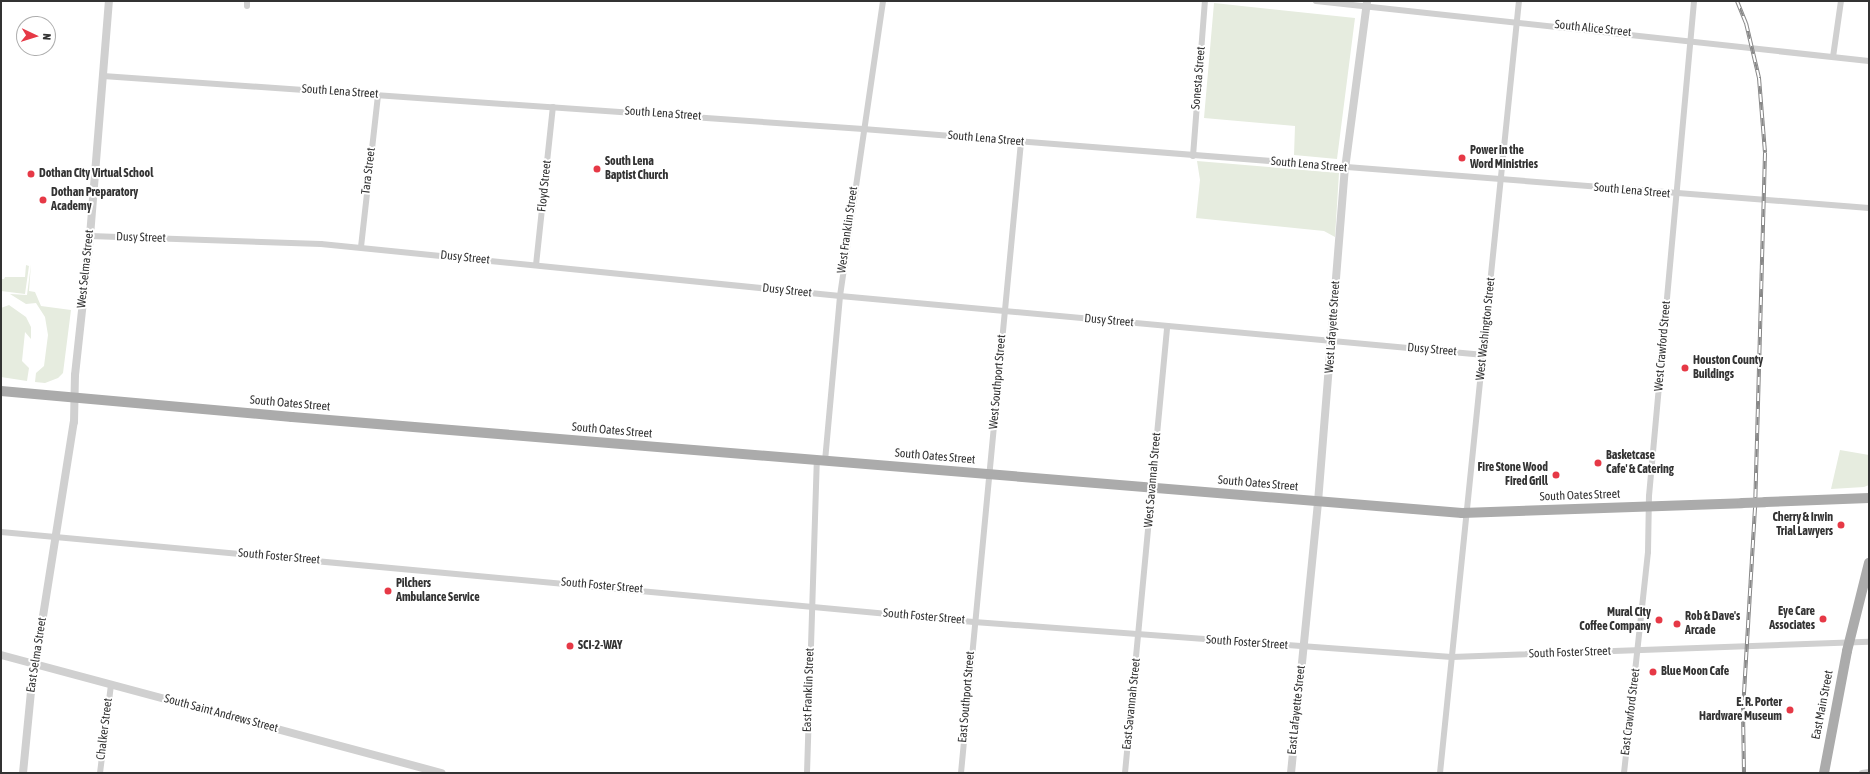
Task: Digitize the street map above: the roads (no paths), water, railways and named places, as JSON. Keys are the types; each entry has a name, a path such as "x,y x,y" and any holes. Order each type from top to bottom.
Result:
{"main road":[{"name":"South Oates Street","path":"1,391 73,399 1318,502 1468,513 1869,498"},
{"name":"East Main Street","path":"1824,773 1849,642 1869,562"}],"street":[{"name":"West Selma Street","path":"56,537 74,422 73,399 90,236 109,1"},
{"name":"West Franklin Street","path":"812,607 821,461 840,296 863,129 883,1"},
{"name":"Sonesta Street","path":"1193,156 1205,1"},
{"name":"South Alice Street","path":"1316,1 1367,4 1869,61"},
{"name":"West Washington Street","path":"1440,773 1468,513 1519,1"},
{"name":"West Crawford Street","path":"1639,651 1650,526 1649,507 1694,1"},
{"path":"1833,57 1841,1"},
{"name":"West Lafayette Street","path":"1303,648 1318,502 1345,169 1367,4"},
{"name":"South Lena Street","path":"103,76 863,129 1676,195 1764,198 1869,208"},
{"name":"Tara Street","path":"361,247 378,95"},
{"name":"Floyd Street","path":"536,265 553,107"},
{"name":"West Southport Street","path":"974,622 1021,142"},
{"name":"Dusy Street","path":"90,236 282,242 361,247 840,296 1484,355"},
{"name":"West Savannah Street","path":"1138,635 1167,326"},
{"name":"South Foster Street","path":"1,532 974,622 1303,648 1452,657 1869,642"},
{"name":"East Selma Street","path":"23,773 36,664 56,537"},
{"name":"East Franklin Street","path":"807,773 812,607"},
{"name":"East Southport Street","path":"961,773 974,622"},
{"name":"East Savannah Street","path":"1125,773 1138,635"},
{"name":"East Lafayette Street","path":"1291,773 1303,648"},
{"name":"East Crawford Street","path":"1624,773 1639,651"},
{"name":"South Saint Andrews Street","path":"1,655 441,773"},
{"name":"Chalker Street","path":"100,773 111,685"},
{"path":"1862,773 1869,772"}],"railway":[{"path":"1737,1 1746,23 1759,78 1765,153 1755,508 1743,711 1744,773"}],"place":[{"name":"Power in the Word Ministries","path":"1462,158"},
{"name":"South Lena Baptist Church","path":"597,169"},
{"name":"Dothan City Virtual School","path":"31,174"},
{"name":"Dothan Preparatory Academy","path":"43,200"},
{"name":"Houston County Buildings","path":"1685,368"},
{"name":"Basketcase Cafe' & Catering","path":"1598,463"},
{"name":"Fire Stone Wood Fired Grill","path":"1556,475"},
{"name":"Cherry & Irwin Trial Lawyers","path":"1841,525"},
{"name":"Pilchers Ambulance Service","path":"388,591"},
{"name":"Eye Care Associates","path":"1823,619"},
{"name":"Mural City Coffee Company","path":"1659,620"},
{"name":"Rob & Dave's Arcade","path":"1677,624"},
{"name":"SCI-2-WAY","path":"570,646"},
{"name":"Blue Moon Cafe","path":"1653,672"},
{"name":"E. R. Porter Hardware Museum","path":"1790,710"}]}
